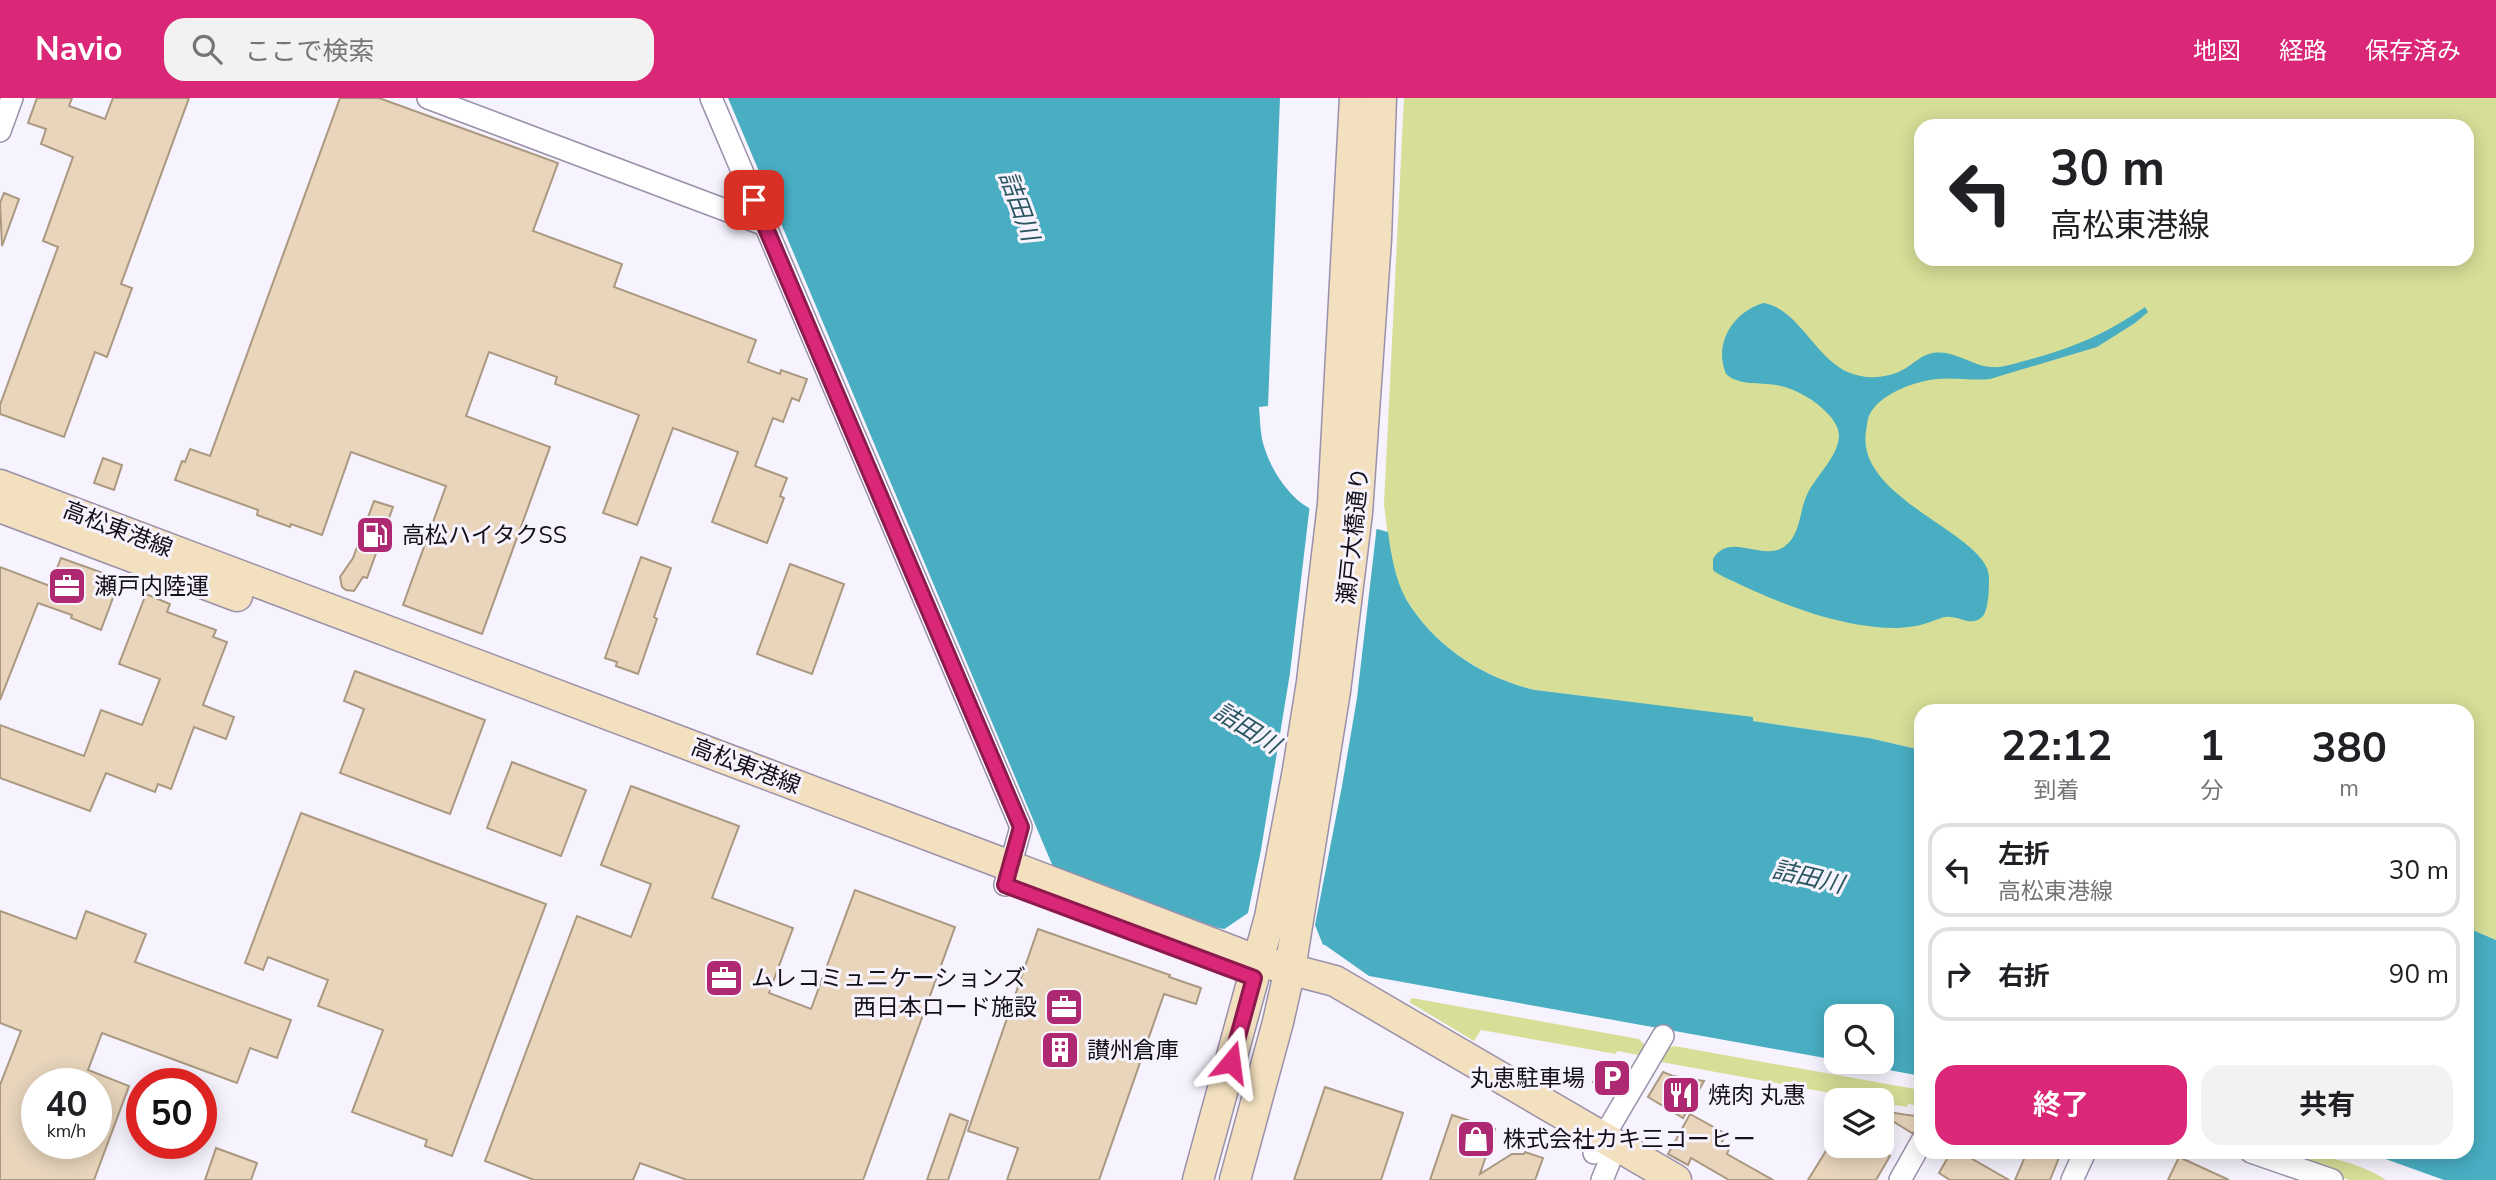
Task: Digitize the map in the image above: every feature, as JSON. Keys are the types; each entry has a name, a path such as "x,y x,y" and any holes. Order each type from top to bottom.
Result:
{"main road":[{"name":"瀬戸大橋通り","path":"1289,969 1335,691 1345,509 1355,98"},
{"name":"瀬戸大橋通り","path":"1258,961 1275,893 1300,757 1324,593 1345,509 1376,239 1381,98"},
{"name":"高松東港線","path":"0,485 1008,876"},
{"name":"高松東港線","path":"0,507 1008,876 1258,961 1335,981 1602,1158"},
{"path":"1198,1180 1258,961"},
{"path":"1235,1180 1289,969"},
{"path":"1602,1158 1639,1180"},
{"path":"1602,1158 1676,1180"}],"street":[{"path":"0,131 12,98"},
{"path":"428,98 765,225"},
{"path":"711,98 1021,827 1008,876"},
{"path":"1602,1158 1663,1036"},
{"path":"1900,1180 1914,1155"},
{"path":"2072,1180 2082,1159"},
{"path":"2271,1159 2332,1180"}],"green space":[{"path":"1404,98 2496,98 2496,940 2474,931 2474,704 1914,704 1914,748 1869,738 1753,721 1753,718 1535,690 1516,685 1478,668 1430,631 1406,599 1396,577 1384,504"},
{"path":"1412,998 1639,1039 1646,1046 1644,1056 1617,1051 1616,1054 1481,1030 1474,1041 1409,1002"},
{"path":"1674,1046 1914,1089 1914,1105 1908,1104 1907,1107 1894,1105 1894,1088 1824,1088 1824,1092 1661,1062 1660,1057 1668,1048"},
{"path":"2289,1159 2333,1159 2360,1167 2386,1180 2349,1180"}],"water":[{"name":"詰田川","path":"728,98 1280,98 1268,406 1259,407 1265,449 1288,491 1315,511 1388,532 1399,583 1417,616 1462,658 1516,685 1535,690 1753,717 1753,721 1869,738 1914,748 1914,1075 1894,1071 1894,1004 1824,1004 1824,1058 1369,976 1325,945 1218,928 1054,869"},
{"path":"1764,303 1777,307 1788,315 1837,366 1850,373 1871,377 1893,374 1923,356 1937,353 1946,353 1984,366 2010,365 2089,339 2145,307 2148,312 2097,347 1990,379 1928,380 1898,390 1874,408 1868,418 1866,431 1868,455 1881,477 1900,496 1969,546 1984,562 1989,578 1986,611 1981,618 1969,621 1945,617 1899,628 1859,625 1798,609 1723,577 1713,570 1713,559 1727,548 1773,551 1788,544 1796,532 1810,490 1838,444 1839,433 1835,423 1810,399 1783,387 1743,382 1726,374 1722,351 1729,330 1744,313"},
{"path":"2474,931 2496,940 2496,1180 2444,1180 2386,1159 2474,1159"}],"pier":[{"path":"1310,504 1377,525 1357,698 1315,925 1325,950 1220,932 1248,913 1290,673"}],"building":[{"path":"37,98 72,98 69,106 105,119 113,98 189,98 121,284 132,288 107,357 95,352 64,437 0,414 0,405 58,247 43,241 73,157 41,144 46,129 28,123"},
{"path":"340,98 379,98 558,163 533,231 622,264 614,287 756,340 748,362 780,374 781,370 807,379 799,401 792,398 783,422 773,418 755,466 787,478 780,496 784,498 767,543 712,522 738,452 673,428 637,525 603,513 639,415 555,384 557,377 489,352 466,416 550,447 482,634 403,605 446,486 351,452 322,535 257,515 258,510 175,480 190,449 210,456"},
{"path":"4,193 19,199 2,246 0,203"},
{"path":"103,458 122,465 114,490 94,483"},
{"path":"374,501 393,507 367,578 363,577 354,591 346,590 342,587 340,577 353,558"},
{"path":"641,557 671,568 638,674 616,666 617,662 605,658"},
{"path":"61,558 120,579 101,630 71,618 72,615 38,603 0,700 0,567 50,586"},
{"path":"790,564 844,584 812,674 757,654"},
{"path":"146,594 170,604 167,612 216,630 213,637 227,642 203,705 234,717 226,739 194,727 171,789 158,784 155,792 106,773 90,811 0,778 0,725 84,756 101,710 142,725 160,679 119,664"},
{"path":"355,671 485,720 450,814 340,773 364,709 344,701"},
{"path":"512,762 586,790 561,856 487,828"},
{"path":"631,786 739,826 712,898 793,928 769,993 811,1009 855,890 955,927 863,1180 687,1180 640,1163 633,1180 534,1180 485,1161 577,916 631,937 651,884 601,865"},
{"path":"301,813 546,904 452,1156 425,1146 427,1140 352,1112 383,1030 318,1006 328,980 268,957 263,970 245,963"},
{"path":"0,911 76,939 86,911 146,934 135,962 291,1020 277,1058 250,1048 237,1083 217,1076 217,1068 196,1068 102,1033 89,1068 21,1068 21,1159 102,1159 94,1180 0,1180 0,1085 21,1031 0,1023"},
{"name":"讃州倉庫","path":"1038,929 1201,988 1196,1004 1164,994 1099,1180 1007,1180 1018,1148 968,1131"},
{"name":"丸恵駐車場","path":"1605,1060 1627,1072 1614,1094 1593,1082"},
{"path":"1663,1072 1704,1081 1683,1118 1648,1097"},
{"path":"112,1079 126,1085 126,1094 112,1132"},
{"path":"1325,1087 1403,1113 1381,1180 1294,1180"},
{"path":"1894,1113 1914,1116 1912,1133 1894,1122"},
{"path":"950,1114 968,1121 948,1180 927,1180"},
{"path":"1690,1114 1726,1134 1721,1144 1729,1149 1727,1154 1773,1180 1729,1180 1691,1158 1688,1165 1668,1154"},
{"path":"1452,1115 1495,1129 1480,1174 1512,1154 1525,1152 1543,1158 1535,1180 1430,1180"},
{"path":"217,1148 257,1163 251,1180 205,1180 212,1159 217,1159"},
{"path":"1824,1154 1824,1158 1889,1158 1876,1180 1808,1180"},
{"path":"1947,1159 1972,1159 2009,1180 1950,1180 1939,1173"},
{"path":"2024,1159 2058,1159 2050,1180 2015,1180"},
{"path":"2178,1159 2183,1159 2229,1180 2168,1180"}],"place":[{"name":"高松ハイタクSS","path":"375,535"},
{"name":"瀬戸内陸運","path":"67,586"},
{"name":"ムレコミュニケーションズ","path":"724,978"},
{"name":"西日本ロード施設","path":"1064,1007"},
{"name":"讃州倉庫","path":"1060,1050"},
{"name":"丸恵駐車場","path":"1612,1078"},
{"name":"焼肉 丸惠","path":"1681,1095"},
{"name":"株式会社カキ三コーヒー","path":"1476,1139"}],"route":[{"path":"754,200 1021,827 1005,885 1254,978 1231,1062"}]}
